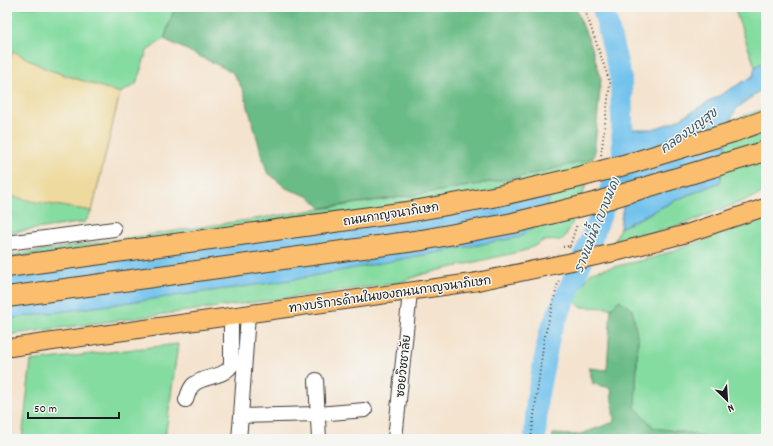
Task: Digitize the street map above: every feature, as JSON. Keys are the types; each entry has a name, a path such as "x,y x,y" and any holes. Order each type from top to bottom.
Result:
{"highway":[{"name":"ถนนกาญจนาภิเษก","path":"7,267 407,212 498,196 635,162 733,132 766,120"},
{"path":"7,297 422,240 513,223 594,203 766,151"}],"main road":[{"name":"ทางบริการด้านในของถนนกาญจนาภิเษก","path":"7,348 475,282 603,256 685,234 766,207"}],"street":[{"path":"7,243 114,229"},
{"name":"ซอยวิชชาลัย","path":"395,439 410,292"},
{"path":"239,439 248,314"},
{"path":"186,400 190,389 196,383 223,374 231,366 231,317"},
{"path":"316,380 319,439"},
{"path":"241,416 318,414 365,410"}],"path":[{"path":"584,7 610,83 600,157"},
{"path":"570,246 577,224"},
{"path":"531,439 544,339 557,286"}],"green space":[{"path":"7,7 175,7 164,39 147,51 136,84 120,93 46,69 13,52 7,66"},
{"path":"175,7 575,7 592,48 601,79 594,155 588,160 530,175 434,192 321,208 310,197 286,188 267,172 243,90 232,72 164,39"},
{"path":"734,7 766,7 766,61 755,67"},
{"path":"766,108 766,192 690,222 612,246 620,228 676,200 720,182 730,121"},
{"path":"594,155 578,210 563,240 543,241 527,250 423,274 399,283 7,335 7,256 435,192 530,175 588,160"},
{"path":"7,195 37,202 92,211 85,222 7,233"},
{"path":"766,219 766,439 708,439 690,433 654,428 635,407 638,340 619,300 611,308 581,307 574,301 579,291 591,272 652,258"},
{"path":"619,300 632,309 638,340 635,407 654,428 690,433 708,439 552,439 553,434 578,435 614,422 611,388 593,384 589,368 607,370 611,308"},
{"path":"178,344 165,439 22,439 31,361"}],"sand":[{"path":"13,51 46,69 120,93 92,211 37,202 7,195 7,66"}],"water":[{"path":"766,61 766,86 736,109 730,121 720,182 676,200 620,228 633,129 653,129 674,122 753,76 755,67"},
{"path":"549,192 549,200 538,224 520,237 291,280 7,319 7,259"}],"waterway":[{"name":"รางแม่น้ำ (บางมด)","path":"535,439 537,399 550,332 589,245 623,157 621,79 603,7"},
{"name":"คลองบุญสุข","path":"611,187 640,165"}]}
